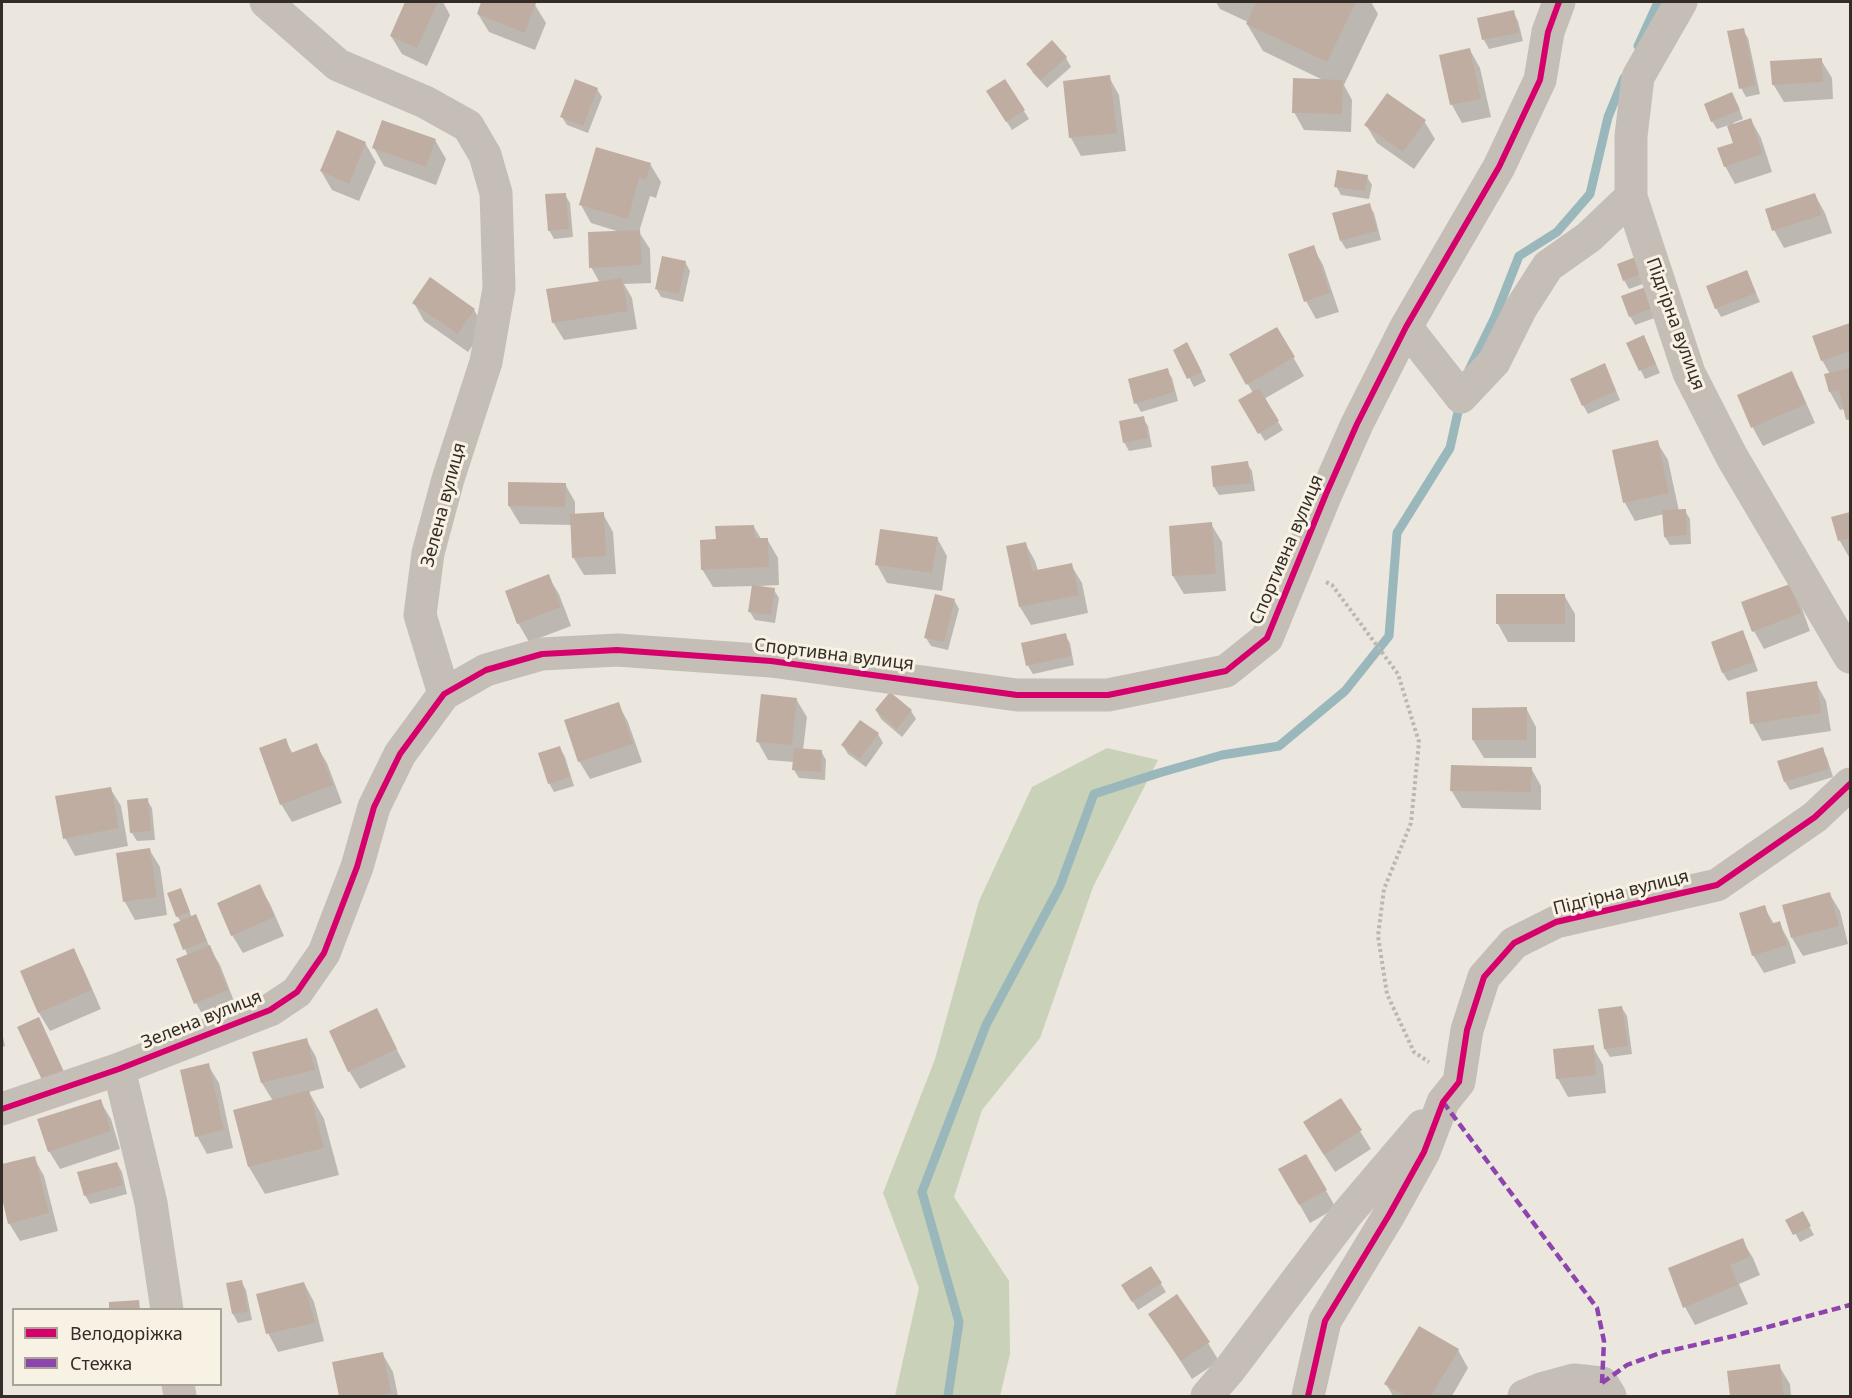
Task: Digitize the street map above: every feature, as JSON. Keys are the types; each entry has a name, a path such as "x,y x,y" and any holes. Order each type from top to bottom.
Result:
{"street":[{"name":"Зелена вулиця","path":"2,1108 119,1069 270,1010 297,992 324,953 357,867 374,807 400,754 444,694 420,615 428,553 448,479 486,362 499,288 496,193 485,156 468,126 425,102 338,65 266,2"},
{"name":"Спортивна вулиця","path":"444,694 486,670 542,654 617,650 771,661 1017,695 1107,695 1226,671 1267,638 1357,424 1406,327 1499,167 1540,80 1545,17 1559,2"},
{"name":"Підгірна вулиця","path":"1681,2 1638,76 1631,136 1631,196 1689,373 1732,457 1851,657"},
{"path":"1406,327 1461,397 1494,362 1521,308 1548,266 1589,237 1631,196"},
{"name":"Підгірна вулиця","path":"1308,1396 1325,1321 1419,1161 1451,1092 1484,977 1514,943 1556,922 1717,885 1815,817 1851,784"},
{"path":"119,1069 151,1203 167,1308"},
{"path":"1207,1396 1347,1214 1451,1092"},
{"path":"1524,1396 1574,1380 1602,1383 1610,1396"}],"path":[{"path":"1332,585 1398,674 1419,742 1411,824 1384,889 1378,936 1387,994 1413,1052 1451,1092"}],"green space":[{"path":"1107,748 1158,760 1093,887 1040,1038 982,1110 954,1197 1009,1281 1010,1354 1000,1396 895,1396 919,1288 883,1193 935,1059 979,901 1032,787"}],"building":[{"path":"405,2 438,2 417,48 390,36"},
{"path":"481,2 536,3 525,33 477,14"},
{"path":"1256,2 1356,2 1327,62 1246,24"},
{"path":"1514,10 1519,33 1482,40 1477,18"},
{"path":"1744,28 1756,85 1739,89 1727,31"},
{"path":"1052,40 1067,57 1041,80 1026,64"},
{"path":"1470,48 1481,99 1450,105 1439,55"},
{"path":"1822,58 1823,82 1772,85 1770,61"},
{"path":"1110,75 1117,133 1069,138 1063,81"},
{"path":"1293,78 1343,80 1342,114 1292,113"},
{"path":"575,79 598,88 583,126 560,117"},
{"path":"1005,79 1025,110 1006,122 986,91"},
{"path":"1732,92 1740,110 1711,122 1704,104"},
{"path":"1387,93 1426,120 1403,152 1364,125"},
{"path":"1751,118 1763,154 1724,167 1717,148 1733,143 1727,126"},
{"path":"382,120 436,139 426,167 372,148"},
{"path":"337,130 366,142 349,184 320,171"},
{"path":"596,147 651,163 646,180 639,178 628,219 579,205"},
{"path":"1337,170 1368,175 1365,191 1334,187"},
{"path":"566,193 569,229 548,231 545,194"},
{"path":"1815,193 1822,215 1772,231 1765,209"},
{"path":"1370,203 1377,231 1340,241 1332,213"},
{"path":"640,230 642,265 589,268 588,232"},
{"path":"1314,245 1330,293 1304,302 1288,254"},
{"path":"1641,255 1647,272 1623,281 1617,264"},
{"path":"662,256 686,261 679,294 655,289"},
{"path":"1747,270 1756,293 1715,309 1706,286"},
{"path":"430,277 475,309 458,334 412,303"},
{"path":"622,278 628,311 552,323 546,289"},
{"path":"1651,285 1659,306 1629,317 1621,296"},
{"path":"1850,323 1850,351 1821,361 1812,336"},
{"path":"1277,327 1295,357 1246,385 1229,354"},
{"path":"1644,335 1656,364 1639,371 1626,343"},
{"path":"1187,342 1202,372 1187,379 1173,350"},
{"path":"1605,363 1616,391 1582,406 1570,379"},
{"path":"1168,368 1174,392 1134,404 1128,379"},
{"path":"1850,368 1850,419 1846,420 1839,390 1829,392 1824,374"},
{"path":"1792,371 1806,404 1751,428 1737,395"},
{"path":"1259,388 1279,421 1258,434 1238,400"},
{"path":"1144,416 1148,438 1123,443 1119,421"},
{"path":"1658,440 1669,493 1623,503 1612,450"},
{"path":"1248,461 1251,483 1213,487 1211,466"},
{"path":"508,482 566,483 565,507 508,506"},
{"path":"1686,509 1687,535 1664,537 1662,510"},
{"path":"604,512 606,556 572,558 570,514"},
{"path":"1850,512 1850,538 1838,541 1831,517"},
{"path":"1212,522 1216,574 1172,576 1169,526"},
{"path":"754,525 755,538 768,538 769,567 701,570 700,540 716,539 715,526"},
{"path":"880,529 938,537 932,573 875,565"},
{"path":"1026,542 1032,571 1072,563 1079,595 1019,607 1006,546"},
{"path":"549,574 561,607 517,624 505,591"},
{"path":"1790,584 1801,613 1752,632 1741,602"},
{"path":"752,585 775,588 771,615 748,612"},
{"path":"935,594 955,599 944,642 924,638"},
{"path":"1496,594 1565,594 1565,624 1496,624"},
{"path":"1743,630 1754,662 1722,673 1711,642"},
{"path":"1066,633 1071,656 1026,666 1021,643"},
{"path":"1817,681 1821,713 1750,724 1746,692"},
{"path":"890,692 912,710 897,729 875,710"},
{"path":"761,694 797,698 792,745 756,742"},
{"path":"619,702 633,744 578,762 564,720"},
{"path":"1527,707 1527,740 1472,740 1472,708"},
{"path":"860,720 879,733 860,759 841,745"},
{"path":"286,738 291,753 317,743 333,785 280,805 259,748"},
{"path":"560,746 570,777 548,784 538,753"},
{"path":"1823,747 1829,769 1784,782 1777,761"},
{"path":"794,748 822,750 821,772 792,770"},
{"path":"1451,765 1532,767 1531,792 1450,791"},
{"path":"111,787 119,828 63,839 55,796"},
{"path":"148,798 151,831 130,833 127,800"},
{"path":"150,848 157,897 123,902 116,853"},
{"path":"260,884 275,917 231,936 217,903"},
{"path":"181,888 190,912 176,917 167,893"},
{"path":"1830,892 1839,926 1791,938 1782,905"},
{"path":"1765,905 1771,924 1780,921 1787,945 1752,956 1739,913"},
{"path":"196,914 207,941 183,950 173,924"},
{"path":"210,945 228,990 194,1004 176,959"},
{"path":"74,948 92,990 38,1013 20,971"},
{"path":"1622,1006 1628,1046 1604,1049 1598,1009"},
{"path":"377,1008 397,1049 348,1072 329,1031"},
{"path":"39,1017 65,1074 44,1084 17,1027"},
{"path":"307,1038 315,1070 261,1083 252,1052"},
{"path":"1594,1045 1596,1075 1556,1079 1553,1049"},
{"path":"209,1063 224,1130 195,1137 180,1070"},
{"path":"309,1090 324,1148 248,1167 233,1110"},
{"path":"1341,1098 1362,1130 1324,1155 1303,1122"},
{"path":"101,1099 111,1131 48,1152 37,1119"},
{"path":"1306,1154 1327,1190 1299,1205 1278,1169"},
{"path":"35,1156 49,1213 8,1224 2,1198 2,1164"},
{"path":"117,1162 123,1185 84,1196 77,1172"},
{"path":"1803,1211 1811,1226 1793,1235 1785,1220"},
{"path":"1743,1238 1750,1257 1730,1265 1738,1285 1683,1308 1668,1268"},
{"path":"1151,1266 1162,1283 1132,1302 1121,1285"},
{"path":"242,1280 248,1312 232,1314 226,1283"},
{"path":"304,1282 315,1323 266,1334 256,1294"},
{"path":"1177,1294 1210,1342 1181,1361 1148,1314"},
{"path":"139,1300 140,1308 109,1308 109,1302"},
{"path":"1419,1326 1459,1349 1431,1396 1405,1396 1384,1384"},
{"path":"383,1352 391,1393 373,1396 339,1396 332,1362"},
{"path":"1780,1364 1784,1396 1730,1396 1727,1371"}],"waterway":[{"path":"1638,46 1658,2"},
{"path":"1469,370 1495,317 1519,256 1557,232 1590,194 1608,117 1624,78"},
{"path":"948,1396 959,1322 922,1192 986,1025 1060,886 1094,794 1222,755 1279,746 1345,691 1389,636 1397,533 1450,448 1460,403"}],"marked path":[{"path":"1443,1102 1597,1308 1604,1341 1602,1383"},
{"path":"1602,1383 1627,1365 1660,1353 1850,1305"}],"cycle path":[{"path":"2,1109 119,1069 270,1010 297,992 324,953 357,867 374,807 400,754 444,694 486,670 542,654 617,650 771,661 1017,695 1108,695 1226,671 1267,638 1357,424 1406,327 1499,167 1540,80 1548,32 1559,2"},
{"path":"1308,1396 1325,1321 1424,1152 1443,1102 1459,1082 1467,1030 1484,977 1514,943 1556,922 1717,885 1815,817 1850,784"}]}
